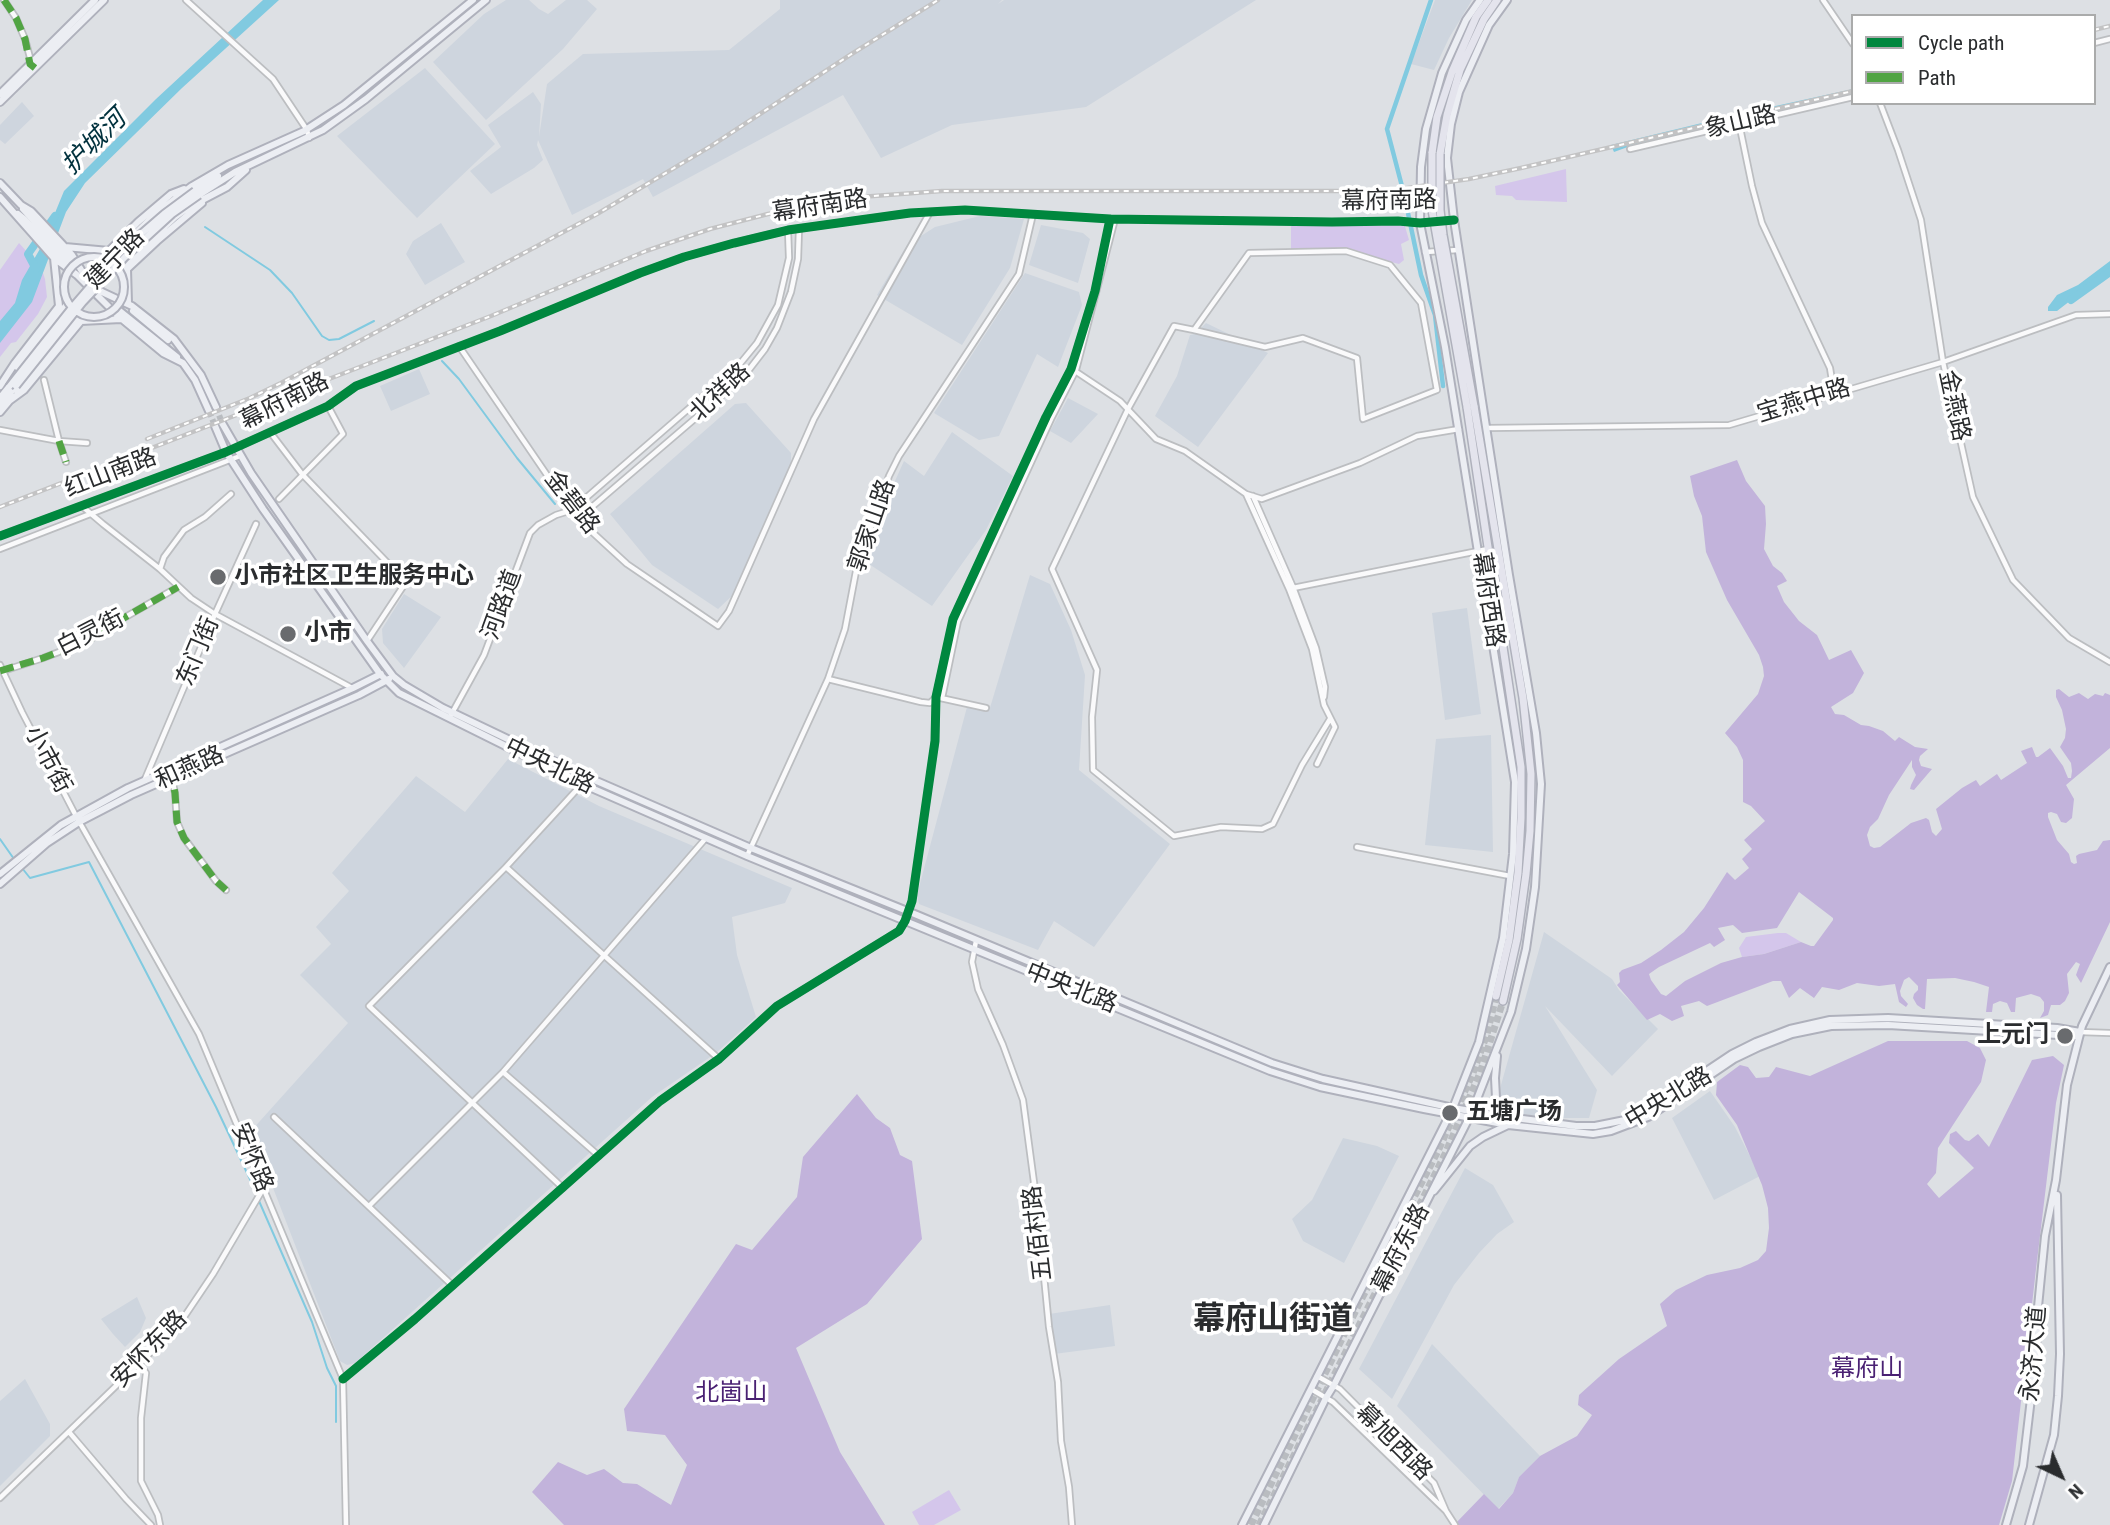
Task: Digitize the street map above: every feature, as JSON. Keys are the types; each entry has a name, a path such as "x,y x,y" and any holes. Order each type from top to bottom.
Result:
{"highway":[{"name":"幕府西路","path":"1436,153 1460,70 1497,0"},
{"name":"幕府西路","path":"1470,406 1488,549 1521,767 1518,873 1500,999 1517,939 1526,874 1531,774 1523,698 1470,406 1443,235 1436,153 1437,117 1452,72 1484,2"},
{"path":"1465,20 1484,2"},
{"path":"1480,44 1485,19"}],"main road":[{"path":"0,102 95,0"},
{"path":"0,94 104,0"},
{"name":"建宁路","path":"0,398 120,252 164,214 258,151 307,130 344,105 473,0"},
{"path":"119,269 187,208 227,187 254,164 323,130 366,99 486,0"},
{"name":"幕府西路","path":"1499,1047 1511,1012 1526,949 1535,887 1541,784 1536,733 1458,250 1447,158 1451,124 1459,92 1489,25 1507,0"},
{"name":"幕府西路","path":"1408,1197 1452,1111 1479,1042 1503,938 1510,876 1515,782 1446,347 1419,223 1421,167 1426,129 1442,73 1465,20"},
{"name":"建宁路","path":"0,405 105,277 150,233 195,191 254,164"},
{"path":"0,183 21,205 54,258 77,275 121,319 163,353 185,360"},
{"path":"109,261 142,226 175,198 195,191"},
{"path":"65,247 109,251 171,194 195,191"},
{"path":"0,197 14,212 57,238 72,254 83,273 102,292 125,302 174,339 209,411"},
{"path":"125,302 127,269 209,197"},
{"path":"35,226 72,266"},
{"path":"125,302 99,317 80,314 68,303 63,285 65,276 72,266 91,257 109,261 119,269 125,302 201,375 216,407"},
{"path":"0,387 59,306 54,258"},
{"path":"0,387 68,303"},
{"path":"116,308 155,333"},
{"path":"0,412 80,314"},
{"path":"9,401 24,390 81,321 121,319"},
{"name":"中央北路","path":"1452,1111 1322,1079 1272,1063 751,848 569,769 451,716 398,693 380,674 263,509 226,452 219,424 393,676 451,716 582,783 747,856 1270,1071 1320,1087 1452,1111 1509,1121 1595,1126 1625,1120 1653,1107 1706,1071 1756,1042 1790,1029 1830,1020 1888,1018 2077,1033"},
{"name":"和燕路","path":"0,884 78,819 353,688 387,668"},
{"name":"和燕路","path":"0,874 44,837 144,781 171,773 386,682 393,676"},
{"path":"2077,1033 2110,960"},
{"path":"2077,1033 2110,967"},
{"name":"永济大道","path":"2006,1525 2023,1466 2036,1356 2045,1236 2056,1180 2067,1085 2077,1033"},
{"path":"1428,1198 1470,1146 1509,1121 1498,1106 1496,1098 1494,1078 1499,1047"},
{"name":"幕府东路","path":"1264,1525 1470,1114 1499,1047"},
{"name":"永济大道","path":"2029,1525 2054,1434 2058,1396 2060,1354 2056,1180"},
{"name":"幕府东路","path":"1242,1525 1408,1197"}],"street":[{"path":"4,0 16,18 33,66"},
{"path":"186,0 273,79 307,130 309,138"},
{"path":"1823,0 1851,41"},
{"name":"象山路","path":"1630,149 1851,97"},
{"name":"金燕路","path":"1881,105 1921,220 1943,362 1973,497 2013,580 2069,638 2110,662"},
{"path":"1739,124 1762,223 1830,368 1833,393"},
{"name":"幕府南路","path":"236,448 305,418 356,386 684,257 788,230 910,212 965,210 1112,219 1332,222 1398,220 1419,223 1454,220"},
{"name":"金碧路","path":"459,346 579,518 611,551 718,626 729,611 814,419 930,212"},
{"name":"郭家山路","path":"747,856 828,679 845,629 857,566 889,476 899,456 1019,274 1033,214"},
{"path":"343,1379 453,1286 660,1101 719,1059 777,1006 899,930 905,921 912,901 939,698 953,619 1046,417 1071,369 1095,291 1112,219"},
{"path":"939,698 958,621 1076,370 1102,274 1112,219"},
{"name":"北祥路","path":"579,518 748,371 765,349 777,328 791,292 800,246 799,229"},
{"name":"北祥路","path":"572,510 739,365 757,343 769,323 783,288 790,247 788,230"},
{"path":"1425,252 1458,250"},
{"path":"1194,330 1249,253 1346,251 1390,265 1421,303 1437,390 1363,419 1357,358 1303,338 1265,347 1174,326 1128,409 1052,569 1097,670 1092,717 1093,770 1174,836 1221,827 1262,829 1273,824 1302,765 1329,719"},
{"path":"788,266 793,263 797,267"},
{"name":"宝燕中路","path":"1487,428 1729,425 1943,362 2076,314 2110,314"},
{"path":"1071,369 1120,401 1156,439 1185,451 1246,494 1262,499 1360,463 1417,436 1459,429"},
{"path":"44,380 66,462"},
{"path":"279,499 343,434 328,406"},
{"path":"0,430 59,441 87,443"},
{"path":"270,432 303,474 406,582 368,641"},
{"name":"红山南路","path":"0,536 236,448"},
{"path":"0,549 240,456"},
{"path":"604,484 603,490 611,491"},
{"path":"160,569 164,557 184,530 205,517 230,494"},
{"path":"1246,494 1289,589 1312,649 1324,705 1335,726 1317,764"},
{"path":"1253,496 1293,587 1316,648 1325,688 1324,705"},
{"path":"83,506 178,587 215,614 353,688"},
{"name":"河路道","path":"451,716 484,655 530,533 556,515 572,510"},
{"name":"东门街","path":"144,781 256,524"},
{"path":"1289,589 1488,549"},
{"name":"白灵街","path":"1,669 43,658 88,641 122,618 178,587"},
{"name":"小市街","path":"1,669 78,819"},
{"path":"828,679 921,702 930,703 939,698 986,708"},
{"path":"171,773 177,822 184,838 216,881 226,890"},
{"path":"563,1188 369,1006 506,867 582,783"},
{"name":"安怀路","path":"78,819 199,1034 343,1379 346,1525"},
{"path":"369,1206 503,1072 707,838"},
{"path":"1357,847 1510,876"},
{"path":"506,867 719,1059"},
{"path":"973,949 976,941"},
{"name":"五佰村路","path":"973,949 972,962 978,989 1024,1100 1049,1327 1058,1382 1072,1525"},
{"name":"中央北路","path":"2077,1033 2110,1033"},
{"path":"503,1072 599,1156"},
{"path":"274,1117 453,1286"},
{"name":"安怀东路","path":"0,1498 178,1326 214,1274 264,1188"},
{"path":"139,1364 146,1373 141,1418 141,1481 158,1515 160,1525"},
{"name":"幕旭西路","path":"1317,1376 1334,1385 1434,1483 1446,1511"},
{"name":"幕旭西路","path":"1310,1389 1334,1402 1446,1511"},
{"path":"69,1432 125,1499 151,1525"},
{"path":"1446,1511 1455,1525"}],"shaded area":[{"path":"506,0 529,0 548,14 566,0 587,0 597,9 563,49 486,120 433,62 484,14"},
{"path":"780,0 1002,0 998,4 1004,0 1256,0 1086,107 952,125 881,158 843,95 653,197 643,179 572,215 538,140 537,145 543,160 491,194 470,171 501,147 488,125 533,92 541,104 539,137 547,84 583,54 729,50 780,9"},
{"path":"1435,0 1472,0 1434,70 1411,64"},
{"path":"425,68 495,144 417,218 337,136"},
{"path":"22,102 34,116 5,144 0,140 0,125"},
{"path":"1566,169 1567,202 1516,200 1512,196 1496,195 1495,186"},
{"path":"980,216 1024,219 1010,268 962,345 877,295 907,245 935,227"},
{"path":"441,223 465,262 425,285 406,254 413,241"},
{"path":"1291,223 1404,223 1409,240 1401,244 1404,260 1399,264 1342,249 1291,250"},
{"path":"1041,225 1083,233 1090,239 1078,283 1029,265"},
{"path":"19,243 31,253 42,270 47,297 38,314 0,357 0,270"},
{"path":"1025,273 1079,292 1082,305 1058,367 1037,354 999,436 979,440 934,413"},
{"path":"1206,323 1268,353 1198,447 1155,416 1177,376 1190,335 1195,334"},
{"path":"419,369 430,394 391,411 380,386"},
{"path":"1068,398 1098,414 1071,443 1050,431"},
{"path":"746,403 791,453 791,465 734,594 718,609 652,565 610,514 735,404"},
{"path":"952,432 1013,476 986,530 932,606 869,564 872,545 890,492 904,461 924,476"},
{"path":"1030,575 1050,584 1071,630 1085,675 1079,770 1170,844 1094,947 1054,921 1038,950 919,904 917,895 967,707 989,711"},
{"path":"404,594 441,617 404,668 383,643 382,629"},
{"path":"1467,608 1481,714 1445,720 1432,613"},
{"path":"1491,735 1493,852 1425,845 1436,739"},
{"path":"508,759 599,806 792,888 785,903 732,917 737,955 756,1017 716,1053 652,1097 355,1363 347,1365 340,1361 251,1131 348,1023 300,975 331,944 316,927 349,891 332,873 416,776 465,812"},
{"path":"1544,932 1612,979 1619,990 1658,1029 1612,1076 1545,1006 1597,1090 1589,1118 1548,1118 1518,1113 1503,1102 1500,1094"},
{"path":"1786,933 1801,942 1764,954 1742,957 1739,948 1746,937"},
{"path":"1710,1091 1735,1127 1760,1176 1714,1200 1672,1118"},
{"path":"1343,1138 1377,1146 1399,1156 1344,1263 1303,1241 1292,1219 1312,1200"},
{"path":"1465,1168 1493,1185 1514,1222 1497,1234 1454,1285 1392,1399 1359,1369"},
{"path":"137,1297 146,1318 140,1332 125,1347 101,1319"},
{"path":"1110,1305 1115,1346 1054,1354 1049,1314"},
{"path":"1432,1344 1540,1456 1519,1477 1513,1493 1498,1509 1397,1406"},
{"path":"25,1379 50,1424 50,1436 0,1486 0,1401"},
{"path":"949,1490 961,1510 934,1525 919,1525 912,1512"}],"green space":[{"path":"1737,460 1746,481 1765,506 1764,549 1773,566 1787,581 1777,586 1784,602 1799,621 1817,635 1829,660 1851,650 1864,673 1853,693 1831,707 1835,714 1883,731 1895,741 1899,737 1915,747 1928,749 1919,760 1921,766 1932,769 1914,790 1910,789 1916,775 1912,760 1889,795 1878,819 1870,827 1867,835 1870,846 1880,847 1911,823 1926,818 1936,836 1942,829 1936,809 1976,780 1980,786 1997,774 2001,780 2027,763 2021,751 2032,747 2036,757 2050,748 2068,778 2071,778 2071,763 2060,747 2066,729 2056,690 2059,689 2069,697 2079,693 2088,699 2095,694 2110,695 2110,748 2066,785 2074,799 2072,818 2066,823 2061,822 2057,814 2051,812 2048,817 2057,840 2074,864 2077,863 2076,856 2079,854 2097,850 2103,841 2110,840 2110,922 2081,983 2076,975 2080,964 2076,962 2067,974 2069,993 2065,1001 2060,1005 2051,1005 2048,1015 2040,1018 2044,1011 2044,1002 2040,997 2031,994 2016,998 2015,1012 2011,1012 2007,1003 2000,1001 1993,1004 1992,1012 1986,1012 1989,987 1955,978 1927,979 1923,1009 1913,998 1918,986 1909,977 1904,980 1900,991 1908,1004 1906,1007 1899,1002 1895,984 1879,986 1857,983 1839,990 1822,987 1814,998 1800,988 1789,998 1781,981 1773,981 1707,1006 1699,1001 1681,1006 1684,1016 1672,1021 1660,1014 1647,1020 1617,985 1622,970 1641,963 1684,932 1704,908 1727,872 1735,880 1749,868 1742,859 1752,849 1744,840 1765,821 1751,806 1743,802 1743,760 1737,747 1725,733 1758,694 1764,676 1763,667 1759,655 1727,600 1706,552 1702,516 1690,476","holes":["1799,892 1833,918 1814,946 1801,942 1764,954 1721,963 1685,981 1666,996 1661,994 1649,974 1710,943 1714,947 1725,940 1718,928 1733,925 1742,933 1777,928"]},
{"name":"幕府山","path":"1888,1041 1967,1041 1980,1048 1986,1060 1981,1082 1938,1148 1936,1173 1927,1184 1939,1198 1974,1168 1949,1143 1950,1134 1956,1131 1969,1141 1978,1134 1989,1147 2032,1060 2053,1056 2064,1065 2056,1103 2012,1481 1999,1525 1454,1525 1484,1494 1499,1509 1513,1493 1519,1477 1540,1456 1577,1436 1592,1415 1578,1405 1579,1395 1619,1359 1667,1326 1660,1304 1676,1290 1707,1275 1740,1268 1758,1260 1766,1251 1768,1208 1762,1185 1737,1125 1716,1095 1717,1082 1740,1065 1748,1067 1756,1078 1769,1077 1776,1067 1810,1076"},
{"name":"北崮山","path":"857,1094 876,1118 890,1128 900,1155 912,1161 922,1239 867,1304 796,1348 840,1452 885,1525 564,1525 532,1492 558,1462 587,1475 604,1469 623,1483 637,1484 671,1505 687,1465 665,1435 627,1431 624,1409 736,1244 752,1250 797,1197 803,1157"}],"water":[{"path":"263,0 279,0 182,88 85,183 66,212 32,302 0,343 0,321 15,303 22,280 41,247 64,191 156,99"},
{"path":"1851,89 1851,95 1636,144 1614,152 1611,145"},
{"path":"2110,261 2110,270 2057,311 2048,311 2057,295 2078,285"}],"waterway":[{"path":"1431,0 1387,129 1421,275 1435,315 1443,386"},
{"name":"护城河","path":"36,269 28,254 55,216"},
{"path":"205,227 270,270 292,293 322,336 329,340 339,339 374,321"},
{"path":"2071,300 2110,272"},
{"path":"442,361 459,379 517,458 555,504"},
{"path":"0,839 14,859"},
{"path":"22,868 30,878 89,862 216,1107 256,1192"},
{"path":"259,1201 312,1322 327,1368 336,1386 336,1422"}],"tunnel":[{"path":"216,407 222,423"},
{"path":"209,411 215,426"},
{"path":"1251,1525 1360,1302 1438,1151 1473,1073 1487,1034 1496,996"},
{"path":"1259,1525 1445,1154 1480,1073 1503,1001"}],"railway":[{"path":"147,439 281,383 597,214 711,146 938,0"},
{"path":"2096,30 2110,26"},
{"path":"0,507 491,316 646,251 710,229 768,214 860,197 942,191 1401,189 1521,168 1851,91"}],"marked path":[{"path":"4,0 16,18 25,39 30,64 35,68"},
{"path":"59,441 66,462"},
{"path":"0,671 88,641 178,587"},
{"path":"170,769 177,822 184,838 216,881 226,890"}],"cycle path":[{"path":"0,536 226,452 328,406 356,386 500,331 640,273 684,257 788,230 910,213 965,210 1110,219 1420,223 1454,220"},
{"path":"343,1379 415,1319 660,1101 719,1059 777,1006 899,931 912,901 935,741 936,697 953,619 1046,417 1071,369 1095,291 1110,219"}],"place":[{"name":"小市社区卫生服务中心","path":"218,577"},
{"name":"小市","path":"288,634"},
{"name":"上元门","path":"2065,1036"},
{"name":"五塘广场","path":"1450,1113"}],"district":[{"name":"幕府山街道","path":"1273,1321"}]}
